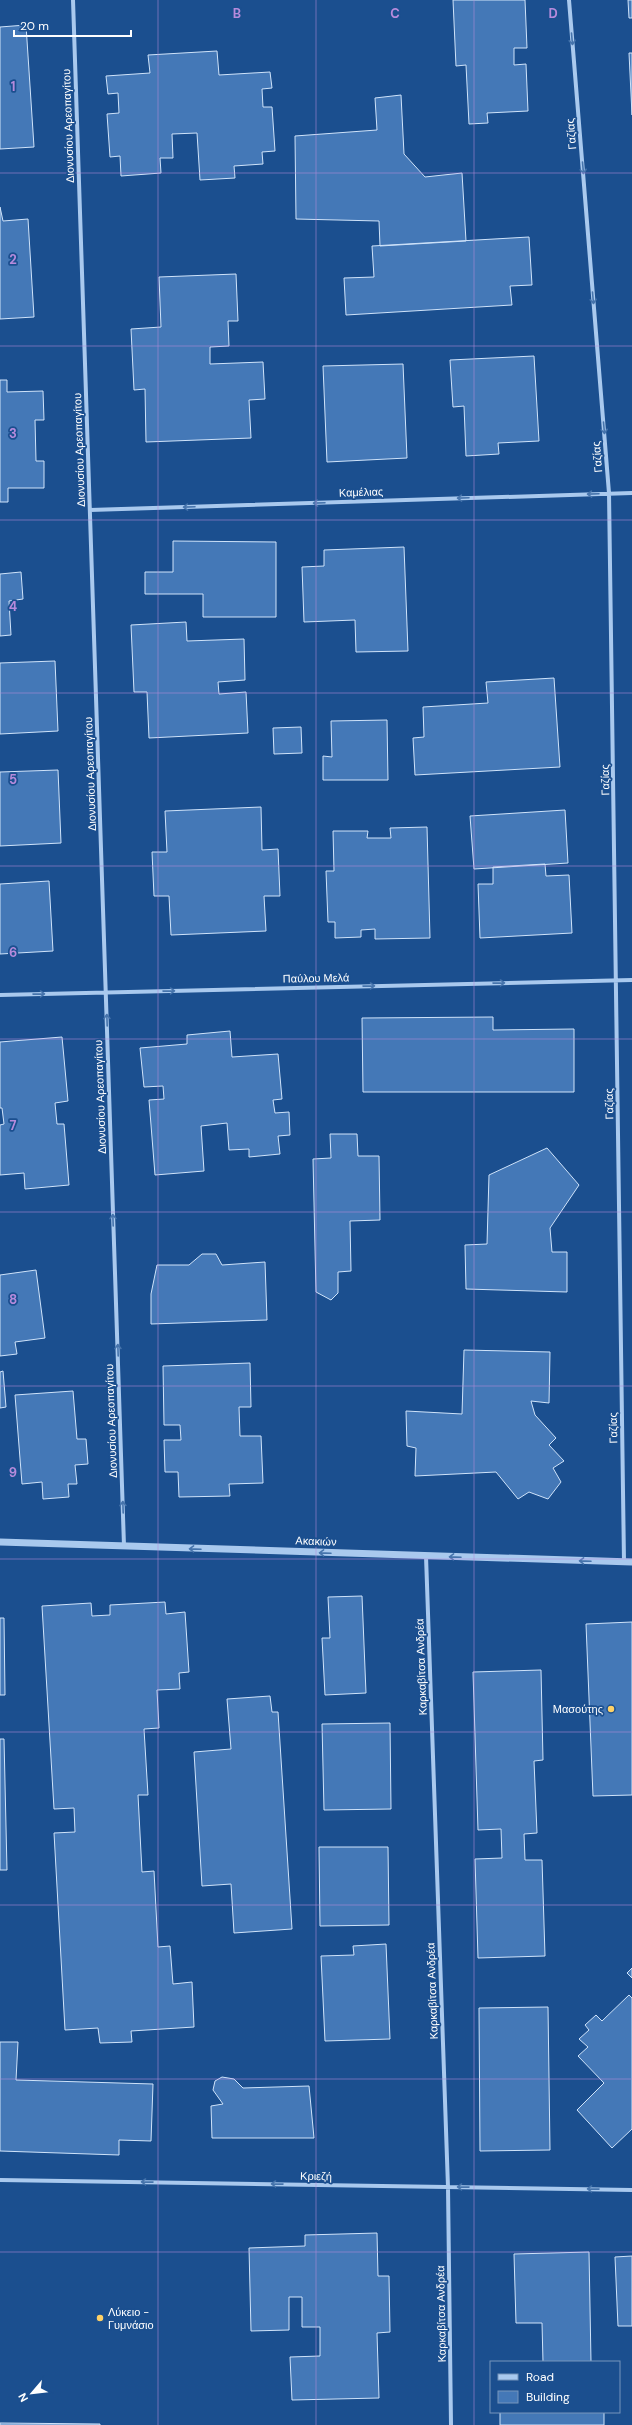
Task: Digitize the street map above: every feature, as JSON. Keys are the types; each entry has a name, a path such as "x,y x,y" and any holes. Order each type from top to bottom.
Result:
{"street":[{"name":"Διονυσίου Αρεοπαγίτου","path":"73,0 124,1546"},
{"name":"Γαζίας","path":"569,0 610,493 624,1562"},
{"name":"Καμέλιας","path":"90,510 632,493"},
{"name":"Παύλου Μελά","path":"0,995 632,980"},
{"name":"Ακακιών","path":"0,1542 632,1562"},
{"name":"Καρκαβίτσα Ανδρέα","path":"426,1556 448,2187 451,2425"},
{"name":"Κριεζή","path":"0,2180 632,2190"}],"building":[{"path":"453,0 525,0 527,48 514,48 514,65 526,64 528,111 487,113 488,123 469,124 466,65 456,66"},
{"path":"628,0 632,0 632,18 629,18"},
{"path":"26,25 34,147 0,149 0,27"},
{"path":"217,51 219,75 270,72 272,88 262,89 263,107 272,107 275,151 262,152 263,164 234,166 235,178 200,180 197,133 172,134 173,158 160,158 161,173 121,176 120,156 110,157 107,114 119,113 118,93 108,94 106,76 150,73 148,55"},
{"path":"629,53 632,53 632,115"},
{"path":"401,95 404,154 425,177 462,173 466,241 380,246 379,221 296,219 295,136 377,130 375,98"},
{"path":"0,207 3,221 28,219 34,317 0,319"},
{"path":"529,237 532,285 510,286 512,305 346,315 344,278 374,277 372,246"},
{"path":"236,274 238,321 228,321 229,346 210,347 210,364 263,362 265,399 249,400 251,438 146,442 145,389 134,390 131,329 161,327 159,277"},
{"path":"534,356 539,441 498,443 499,454 466,456 464,406 453,407 450,360"},
{"path":"403,364 407,458 327,462 323,366"},
{"path":"0,380 7,380 7,392 43,391 44,420 35,420 36,461 44,461 44,488 8,488 8,502 0,502"},
{"path":"173,541 276,542 276,617 203,617 203,594 145,594 145,572 173,572"},
{"path":"404,547 408,651 356,652 355,620 304,622 302,567 324,566 324,550"},
{"path":"21,572 23,599 9,601 11,635 0,636 0,574"},
{"path":"186,622 187,641 244,639 245,680 218,682 219,694 246,692 248,733 149,738 147,692 134,692 131,625"},
{"path":"55,661 58,731 0,734 0,663"},
{"path":"554,678 560,767 415,775 413,738 424,737 423,707 488,703 486,682"},
{"path":"387,720 388,780 323,780 323,756 332,757 331,721"},
{"path":"301,727 302,753 274,754 273,728"},
{"path":"58,770 61,843 0,846 0,772"},
{"path":"261,807 262,850 278,849 280,896 264,896 266,931 171,935 169,896 154,896 152,852 167,852 165,811"},
{"path":"565,810 568,863 474,869 470,816"},
{"path":"427,827 430,938 375,939 375,929 361,930 361,937 335,938 335,922 328,922 326,871 334,871 333,831 368,831 367,838 391,838 390,828"},
{"path":"545,864 546,876 569,875 572,933 480,938 478,884 493,884 493,867"},
{"path":"49,881 53,951 0,954 0,884"},
{"path":"493,1017 493,1030 574,1029 574,1092 363,1092 362,1018"},
{"path":"230,1031 232,1057 278,1054 282,1099 273,1100 275,1113 289,1112 290,1135 278,1136 280,1154 249,1157 249,1149 229,1150 227,1123 201,1126 204,1171 155,1175 149,1100 164,1099 163,1086 144,1087 140,1048 187,1044 187,1035"},
{"path":"62,1037 68,1101 55,1103 57,1124 64,1124 69,1185 25,1189 24,1173 0,1175 0,1125 4,1124 2,1108 0,1108 0,1042"},
{"path":"330,1134 357,1134 358,1156 379,1156 380,1220 350,1221 351,1271 338,1272 338,1293 331,1300 316,1292 313,1159 331,1158"},
{"path":"547,1148 579,1185 550,1228 552,1252 567,1252 567,1292 466,1289 465,1245 487,1244 489,1175"},
{"path":"202,1254 216,1254 222,1265 265,1262 267,1320 151,1324 151,1294 157,1265 189,1265"},
{"path":"36,1270 45,1338 15,1342 17,1354 0,1356 0,1275"},
{"path":"464,1350 550,1352 549,1403 531,1401 535,1415 556,1438 549,1445 564,1461 553,1468 561,1482 548,1499 529,1492 518,1499 496,1472 415,1476 416,1448 407,1446 406,1411 462,1414"},
{"path":"250,1363 251,1407 239,1407 240,1436 261,1436 263,1483 229,1484 230,1496 179,1497 178,1472 165,1472 164,1440 181,1440 180,1425 164,1425 163,1366"},
{"path":"3,1371 6,1407 0,1408 0,1372"},
{"path":"73,1391 77,1439 86,1439 88,1464 75,1465 77,1484 68,1484 69,1497 43,1499 42,1482 22,1484 15,1395"},
{"path":"362,1596 366,1693 325,1695 322,1638 330,1638 328,1597"},
{"path":"165,1602 166,1614 185,1612 189,1672 179,1673 180,1689 157,1690 159,1728 144,1729 148,1795 138,1795 142,1872 154,1871 158,1947 170,1946 173,1984 192,1982 194,2027 131,2031 132,2042 100,2043 98,2028 65,2030 54,1833 75,1832 74,1808 54,1809 42,1606 91,1603 92,1616 110,1615 110,1605"},
{"path":"0,1618 4,1618 5,1695 0,1695"},
{"name":"Μασούτης","path":"632,1622 632,1795 593,1796 586,1624"},
{"path":"541,1670 543,1760 534,1761 537,1833 524,1834 525,1860 542,1860 545,1956 478,1958 475,1859 502,1858 501,1829 478,1830 473,1672"},
{"path":"270,1696 272,1712 278,1712 292,1929 234,1933 231,1884 202,1886 194,1752 231,1749 227,1699"},
{"path":"390,1723 391,1809 324,1810 322,1724"},
{"path":"0,1739 4,1739 7,1870 0,1870"},
{"path":"319,1847 388,1847 389,1925 320,1926"},
{"path":"386,1944 390,2039 325,2041 321,1956 354,1955 353,1946"},
{"path":"632,1968 632,1978 627,1973"},
{"path":"629,1995 632,1998 632,2129 612,2148 577,2110 604,2083 578,2056 588,2047 579,2039 589,2030 585,2025 596,2015 602,2021"},
{"path":"548,2007 550,2150 480,2151 479,2008"},
{"path":"0,2042 18,2042 16,2080 153,2084 151,2141 119,2140 119,2155 0,2151"},
{"path":"222,2077 234,2079 243,2088 309,2086 314,2138 212,2138 211,2106 223,2104 213,2090 215,2081"},
{"path":"377,2233 378,2276 389,2276 390,2332 377,2333 379,2398 292,2400 290,2357 320,2356 320,2327 302,2327 302,2297 289,2297 289,2330 251,2331 249,2248 305,2246 305,2235"},
{"path":"589,2252 591,2361 543,2361 542,2323 516,2323 514,2254"},
{"path":"632,2256 632,2326 618,2326 615,2257"},
{"path":"500,2413 604,2413 604,2425 500,2425"},
{"path":"0,2423 100,2424 100,2425 0,2425"}],"place":[{"name":"Μασούτης","path":"611,1709"},
{"name":"Λύκειο - Γυμνάσιο","path":"100,2318"}]}
